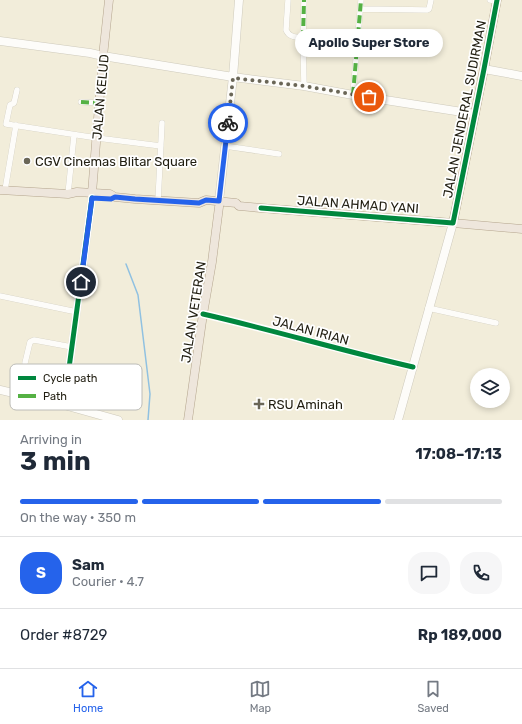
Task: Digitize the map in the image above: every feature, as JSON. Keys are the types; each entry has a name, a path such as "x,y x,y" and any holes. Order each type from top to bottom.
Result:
{"main road":[{"name":"JALAN KELUD","path":"92,196 109,0"},
{"path":"219,204 233,78 239,0"},
{"name":"JALAN JENDERAL SUDIRMAN","path":"453,223 484,69 494,0"},
{"path":"0,41 90,53 233,78 304,86 475,114"},
{"path":"484,69 522,76"},
{"name":"JALAN AHMAD YANI","path":"2,190 69,194 77,192 92,196 110,194 115,197 158,201 199,203 206,200 219,204 236,203 239,206 293,211 522,229"},
{"name":"JALAN VETERAN","path":"188,420 212,262 219,204"},
{"path":"398,420 428,308 453,223"},
{"path":"0,390 10,392"},
{"path":"82,410 118,420"}],"street":[{"path":"288,0 287,33 292,37 303,38"},
{"path":"304,0 304,86"},
{"path":"353,95 361,0"},
{"path":"361,9 430,10 431,0"},
{"path":"17,90 14,103 10,105 6,124 74,135 161,146"},
{"path":"81,102 100,103"},
{"path":"158,201 162,122"},
{"path":"2,190 16,125"},
{"path":"69,194 74,135"},
{"path":"226,146 279,154"},
{"path":"70,364 92,196"},
{"path":"0,296 77,312"},
{"path":"428,308 496,323"},
{"name":"JALAN IRIAN","path":"203,314 244,323 413,367"},
{"path":"25,363 31,340 72,347"}],"waterway":[{"path":"126,264 138,295 150,394 148,420"}],"marked path":[{"path":"303,38 304,0"},
{"path":"353,95 361,0"},
{"path":"81,102 100,103"}],"cycle path":[{"path":"261,208 453,223 497,0"},
{"path":"70,364 92,198"},
{"path":"203,314 413,367"}],"way so far":[{"path":"228,123 233,78 304,86 369,97"}],"place":[{"name":"Apollo Super Store","path":"369,97"},
{"name":"CGV Cinemas Blitar Square","path":"27,161"},
{"name":"RSU Aminah","path":"259,404"}],"route":[{"path":"81,282 92,198 111,199 115,197 199,203 206,200 219,201 228,123"}]}
